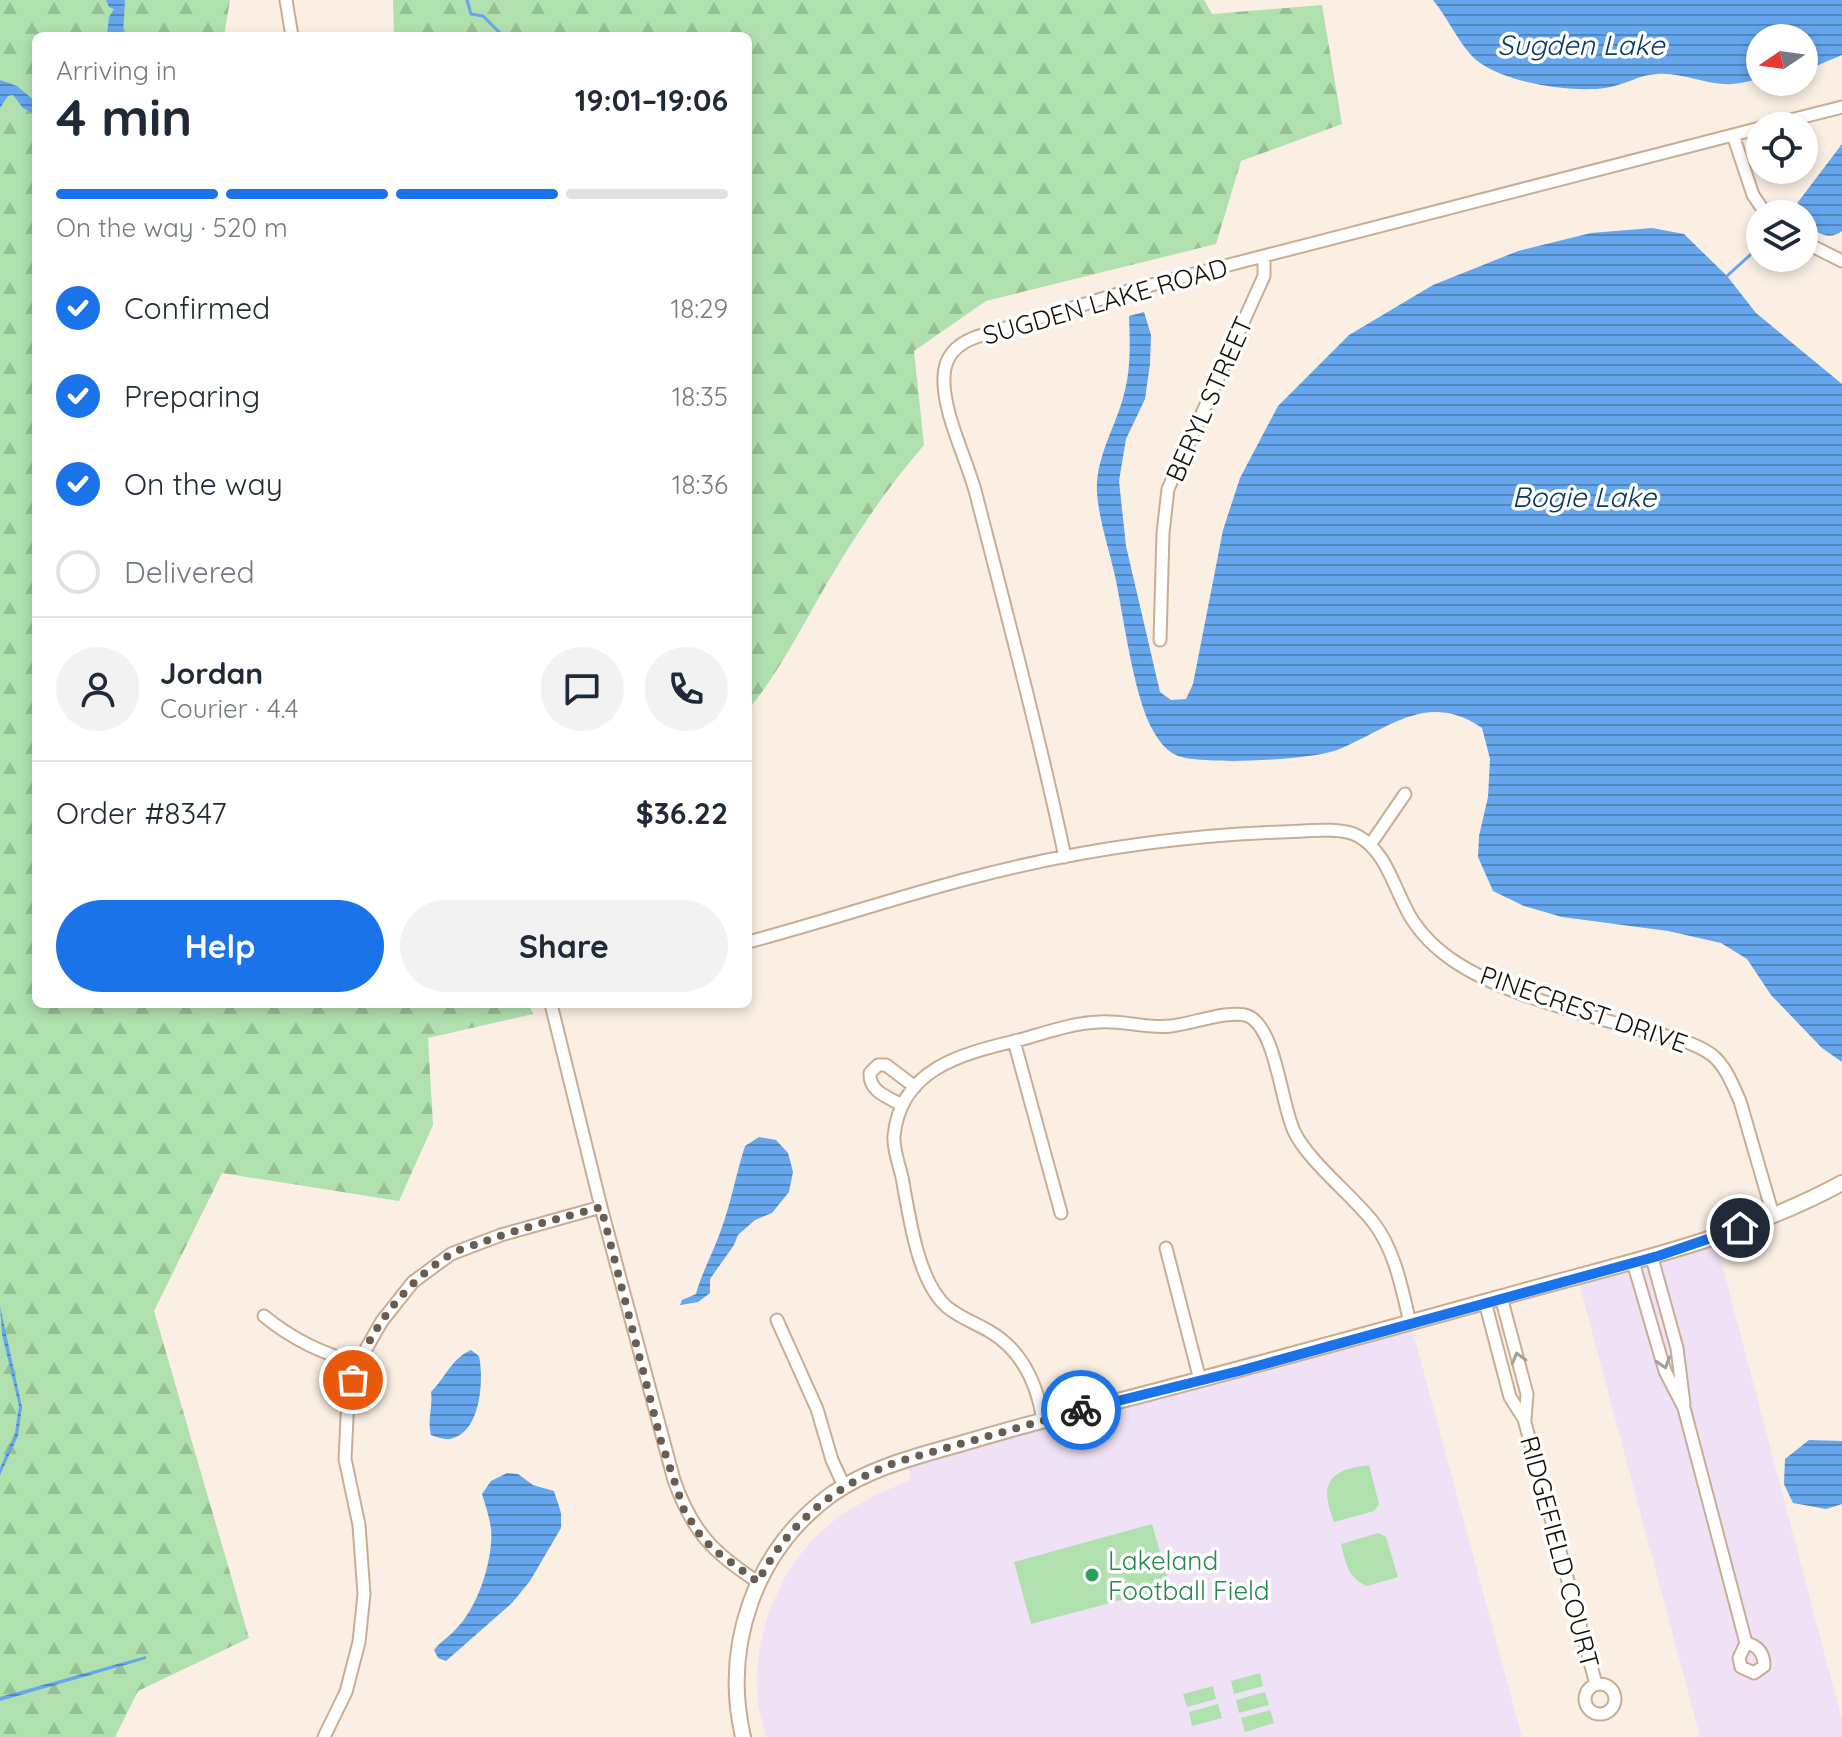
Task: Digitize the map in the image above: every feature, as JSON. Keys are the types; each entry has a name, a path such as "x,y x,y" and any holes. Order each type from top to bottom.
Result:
{"main road":[{"path":"743,1737 736,1692 737,1658 745,1616 758,1582 791,1532 844,1486 900,1461 1043,1420 1652,1258 1773,1215 1842,1183"}],"street":[{"path":"286,0 291,32"},
{"path":"1818,113 1842,107"},
{"name":"SUGDEN LAKE ROAD","path":"1065,857 1046,769 973,482 945,393 945,364 955,349 976,337 1114,295 1746,132"},
{"path":"1733,135 1756,200"},
{"path":"1818,249 1842,261"},
{"name":"BERYL STREET","path":"1160,640 1162,546 1168,489 1264,276 1264,257"},
{"path":"752,941 964,879 1132,844 1205,835 1314,831 1356,834 1370,845 1405,794"},
{"name":"PINECREST DRIVE","path":"1370,845 1387,867 1416,925 1447,958 1513,991 1673,1039 1714,1057 1740,1101 1773,1215"},
{"path":"552,1008 601,1207 684,1510 700,1535 722,1557 758,1582"},
{"path":"1043,1420 1032,1380 1015,1351 1002,1339 945,1305 932,1287 921,1261 894,1141 902,1105 933,1069 955,1057 1014,1041 1101,1022 1168,1027 1236,1014 1250,1017 1263,1030 1294,1133 1381,1233 1396,1269 1410,1323"},
{"path":"1014,1041 1061,1213"},
{"path":"902,1105 874,1089 869,1082 870,1073 878,1065 886,1065 915,1087"},
{"path":"324,1737 346,1692 359,1642 364,1594 359,1525 345,1459 348,1397 358,1363 382,1321 413,1282 451,1254 601,1207"},
{"path":"1166,1248 1200,1380"},
{"path":"1652,1258 1681,1369 1684,1408 1746,1643"},
{"path":"1633,1262 1665,1371 1684,1408"},
{"name":"RIDGEFIELD COURT","path":"1501,1297 1527,1394 1524,1419"},
{"name":"RIDGEFIELD COURT","path":"1485,1302 1510,1397 1524,1419 1596,1684"},
{"path":"264,1316 289,1336 339,1359 358,1363"},
{"path":"777,1320 817,1409 832,1460 844,1486"},
{"path":"1653,1327 1670,1322"}],"shaded area":[{"path":"1717,1245 1842,1720 1842,1737 1700,1737 1579,1283"},
{"path":"1412,1328 1522,1737 766,1737 758,1706 760,1645 769,1611 788,1571 810,1542 839,1516 875,1495 911,1480 908,1467"}],"green space":[{"path":"0,0 230,0 225,32 32,32 32,1008 531,1008 533,1014 428,1038 433,1125 399,1201 222,1173 154,1311 249,1638 138,1691 115,1737 0,1737"},
{"path":"393,0 1204,0 1212,14 1322,5 1342,124 1241,161 1216,244 986,301 914,351 924,445 864,524 782,661 752,705 752,32 394,32"},
{"path":"1369,1465 1379,1504 1374,1511 1334,1522 1327,1498 1330,1481 1344,1471"},
{"name":"Lakeland Football Field","path":"1152,1524 1170,1587 1031,1624 1014,1562"},
{"path":"1378,1533 1386,1537 1398,1577 1367,1586 1351,1574 1341,1544"},
{"path":"1260,1673 1263,1686 1234,1694 1231,1681"},
{"path":"1213,1686 1216,1699 1187,1707 1183,1694"},
{"path":"1265,1692 1269,1705 1239,1713 1236,1700"},
{"path":"1218,1704 1222,1718 1192,1726 1189,1712"},
{"path":"1270,1710 1274,1723 1245,1732 1241,1718"}],"water":[{"path":"106,0 125,0 123,32 107,32 109,17 114,9 109,7"},
{"name":"Sugden Lake","path":"1433,0 1842,0 1842,55 1818,65 1818,24 1746,24 1746,82 1724,84 1657,74 1605,88 1554,87 1515,79 1482,64 1471,55"},
{"path":"0,80 17,86 32,99 32,113 23,108 13,95 8,96 0,108"},
{"path":"1842,144 1842,231 1832,236 1818,232 1818,200 1800,200 1812,184 1818,184 1818,176"},
{"name":"Bogie Lake","path":"1652,228 1684,234 1727,276 1756,313 1842,384 1842,1062 1822,1048 1771,995 1747,959 1721,943 1668,931 1562,917 1524,906 1493,891 1478,857 1479,836 1488,797 1490,759 1482,728 1462,717 1443,712 1426,713 1408,717 1324,754 1256,760 1188,758 1171,752 1157,737 1143,707 1133,671 1097,493 1099,467 1126,385 1130,355 1129,316 1144,312 1151,335 1145,399 1126,439 1119,481 1126,546 1160,692 1171,700 1186,699 1193,684 1223,530 1240,478 1278,406 1349,335 1433,285 1518,251 1591,233"},
{"path":"759,1137 776,1140 788,1153 793,1172 789,1192 772,1213 755,1220 738,1235 710,1279 710,1293 698,1302 680,1305 682,1300 696,1294 725,1220 745,1146"},
{"path":"0,1306 22,1407 18,1436 0,1475 15,1433 19,1406 2,1334"},
{"path":"471,1350 479,1356 481,1378 474,1416 460,1435 448,1439 431,1435 431,1392 454,1363"},
{"path":"1809,1440 1842,1441 1842,1504 1826,1509 1793,1503 1784,1484 1785,1459"},
{"path":"507,1473 518,1474 533,1485 554,1491 561,1513 561,1528 530,1581 512,1603 446,1661 438,1658 434,1650 470,1611 488,1565 491,1531 482,1494 491,1481"},
{"path":"146,1656 146,1659 0,1701 0,1697"}],"waterway":[{"path":"467,0 471,14 483,16 499,32"},
{"path":"1727,276 1746,259"}],"way so far":[{"path":"353,1380 358,1363 382,1321 413,1282 451,1254 501,1235 601,1207 661,1441 684,1510 714,1550 758,1582 791,1532 844,1486 900,1461 1081,1410"}],"place":[{"name":"Lakeland Football Field","path":"1092,1575"}],"route":[{"path":"1081,1410 1239,1371 1658,1256 1740,1228"}]}
